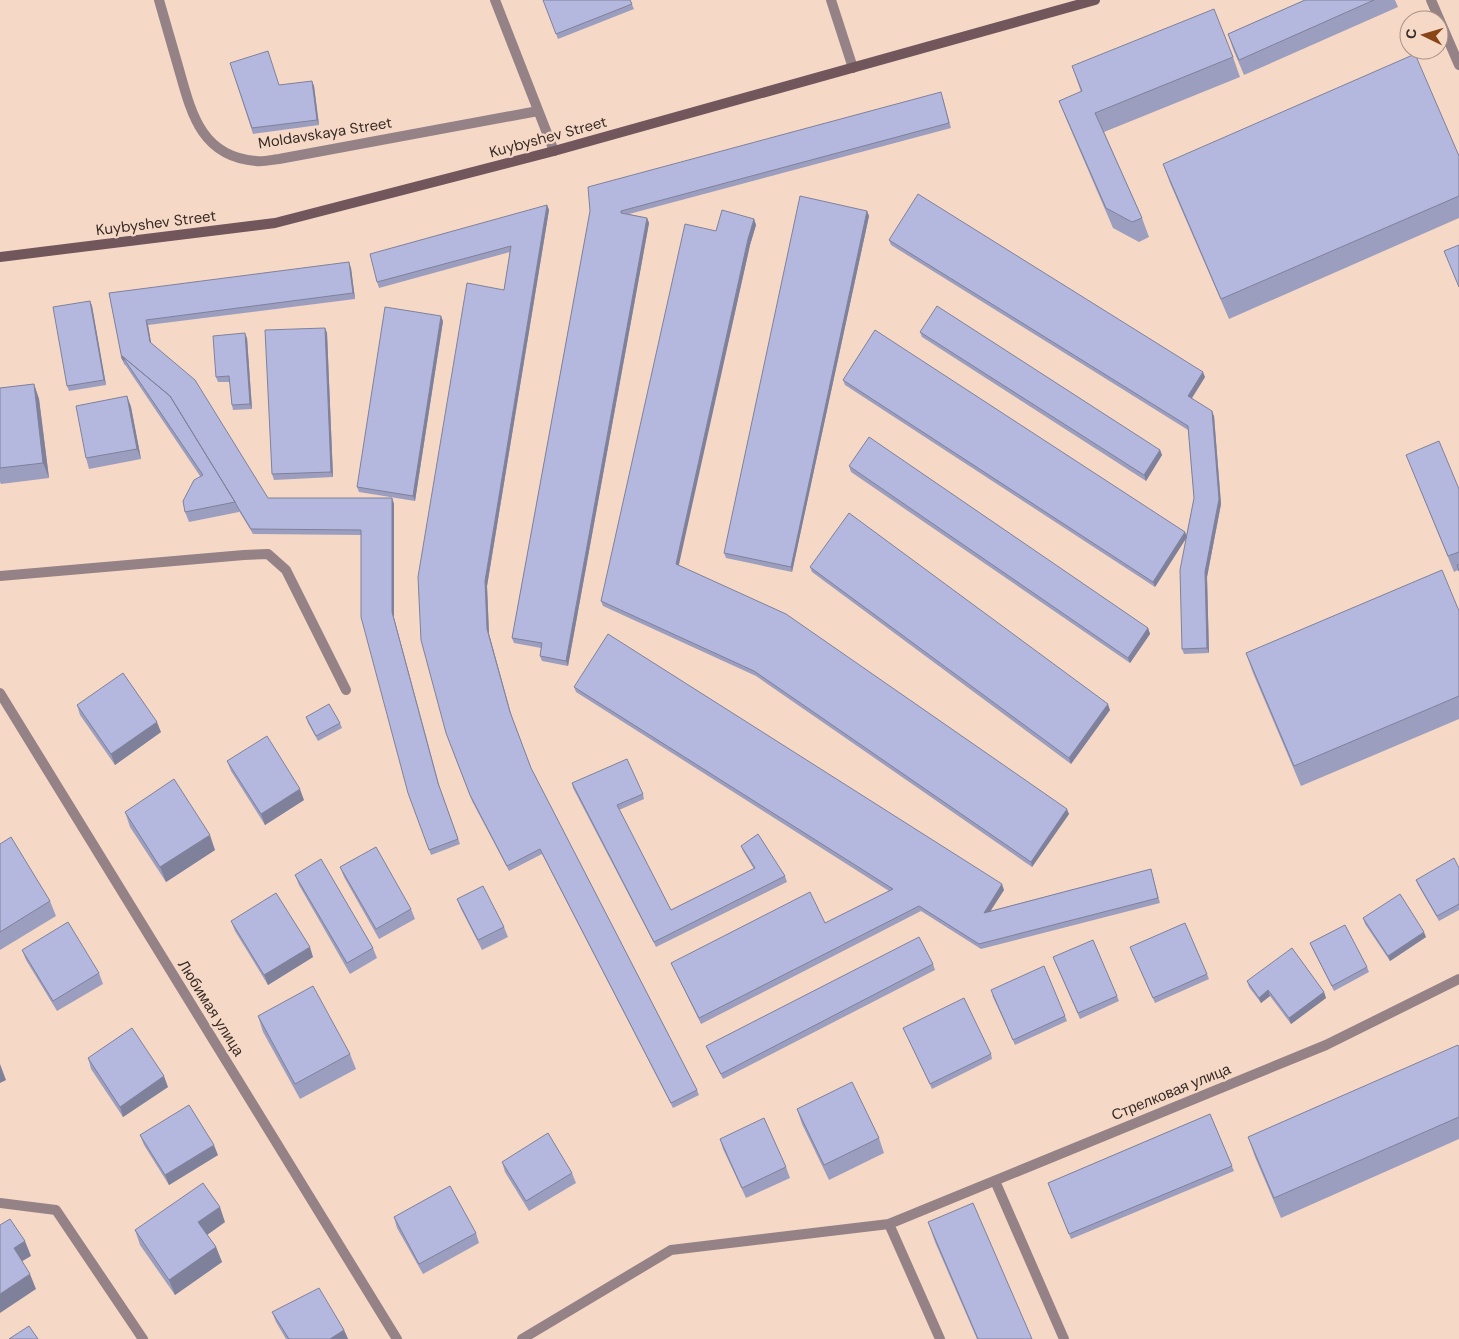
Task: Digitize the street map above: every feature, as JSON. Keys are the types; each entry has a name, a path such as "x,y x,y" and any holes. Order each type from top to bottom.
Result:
{"main road":[{"name":"Kuybyshev Street","path":"0,256 275,224 554,151 1095,0"}],"street":[{"name":"Moldavskaya Street","path":"158,0 190,110 200,130 215,146 235,157 257,161 279,159 538,111"},
{"path":"495,0 554,151"},
{"path":"831,0 853,68"},
{"path":"1431,0 1459,65"},
{"path":"0,576 268,554 286,570 346,690"},
{"name":"Любимая улица","path":"0,693 397,1339"},
{"name":"Стрелковая улица","path":"522,1339 671,1250 889,1224 1326,1045 1459,979"},
{"path":"995,1181 1064,1339"},
{"path":"0,1203 56,1210 143,1339"},
{"path":"889,1224 940,1339"}],"building":[{"path":"543,0 630,0 632,4 556,34"},
{"path":"1305,0 1374,0 1239,60 1228,34"},
{"path":"1214,9 1233,57 1095,113 1142,218 1132,222 1106,208 1059,101 1082,91 1072,66"},
{"path":"268,51 279,85 312,81 317,120 252,128 230,63"},
{"path":"1401,60 1418,60 1459,156 1459,196 1221,299 1163,164"},
{"path":"941,92 949,123 621,211 621,213 647,218 566,661 540,656 542,643 512,638 590,211 588,187"},
{"path":"918,194 1203,372 1188,396 1212,411 1219,499 1205,572 1207,648 1182,649 1180,570 1194,498 1188,426 889,240"},
{"path":"800,196 867,211 791,567 724,553"},
{"path":"547,205 485,581 487,629 510,712 531,768 697,1090 671,1103 540,849 507,866 470,795 446,733 421,640 418,577 467,283 504,290 511,246 377,282 370,254"},
{"path":"722,210 754,219 676,564 786,614 1067,809 1031,862 754,671 601,601 685,224 716,231"},
{"path":"1459,245 1459,287 1444,251"},
{"path":"349,262 353,293 146,320 150,342 195,380 268,498 392,498 392,612 438,783 458,839 429,850 408,793 361,617 361,530 251,529 170,396 122,356 124,361 122,359 109,293"},
{"path":"90,301 104,380 67,386 53,307"},
{"path":"937,306 1160,450 1144,475 920,332"},
{"path":"385,307 441,316 413,496 357,487"},
{"path":"325,328 331,472 272,474 265,330"},
{"path":"875,330 1185,532 1153,582 843,380"},
{"path":"245,333 250,404 232,405 229,376 216,377 213,336"},
{"path":"122,356 170,396 235,502 185,512 183,501 194,480 203,475"},
{"path":"34,384 43,463 0,468 0,388"},
{"path":"127,396 137,449 86,458 76,406"},
{"path":"869,437 1148,628 1128,658 849,466"},
{"path":"1439,441 1459,489 1459,552 1448,556 1406,455"},
{"path":"849,513 1108,704 1069,758 810,567"},
{"path":"1442,570 1459,611 1459,696 1294,766 1246,653"},
{"path":"608,634 1002,884 984,913 1151,869 1158,898 979,944 919,906 699,1018 671,963 810,892 825,923 893,889 574,687"},
{"path":"123,673 157,722 111,754 77,705"},
{"path":"329,704 340,723 316,736 306,717"},
{"path":"267,736 300,789 261,814 227,761"},
{"path":"627,759 643,794 617,805 671,910 755,868 741,846 758,834 785,876 654,942 572,783"},
{"path":"174,779 210,835 160,867 125,812"},
{"path":"11,837 50,901 0,932 0,844"},
{"path":"376,847 411,909 376,929 340,867"},
{"path":"1454,858 1459,868 1459,904 1437,916 1416,880"},
{"path":"321,859 373,948 347,963 295,875"},
{"path":"483,886 504,927 478,940 457,899"},
{"path":"276,893 310,947 264,975 231,921"},
{"path":"1400,894 1424,932 1388,956 1363,918"},
{"path":"68,922 99,973 53,1001 22,950"},
{"path":"1185,923 1207,974 1153,998 1130,947"},
{"path":"1345,925 1367,967 1332,986 1310,943"},
{"path":"919,937 933,964 721,1074 706,1046"},
{"path":"1093,940 1117,996 1078,1013 1053,957"},
{"path":"1292,948 1324,992 1289,1018 1268,990 1259,998 1247,981"},
{"path":"1044,966 1065,1016 1013,1040 991,990"},
{"path":"313,986 350,1054 295,1084 258,1016"},
{"path":"964,998 991,1054 930,1084 903,1028"},
{"path":"132,1028 164,1076 120,1107 88,1058"},
{"path":"1458,1045 1459,1117 1274,1198 1248,1137"},
{"path":"852,1082 879,1138 824,1165 797,1109"},
{"path":"189,1105 214,1145 165,1175 140,1135"},
{"path":"1210,1114 1232,1166 1069,1234 1048,1183"},
{"path":"764,1118 786,1167 742,1188 720,1139"},
{"path":"548,1133 572,1173 526,1201 502,1162"},
{"path":"203,1183 220,1207 198,1222 216,1247 169,1280 135,1230"},
{"path":"450,1186 476,1233 419,1264 394,1217"},
{"path":"973,1203 1032,1339 978,1339 928,1222"},
{"path":"10,1219 25,1241 14,1248 30,1274 0,1294 0,1225"},
{"path":"319,1288 344,1330 330,1339 289,1339 272,1312"},
{"path":"29,1326 38,1339 9,1339"}]}
